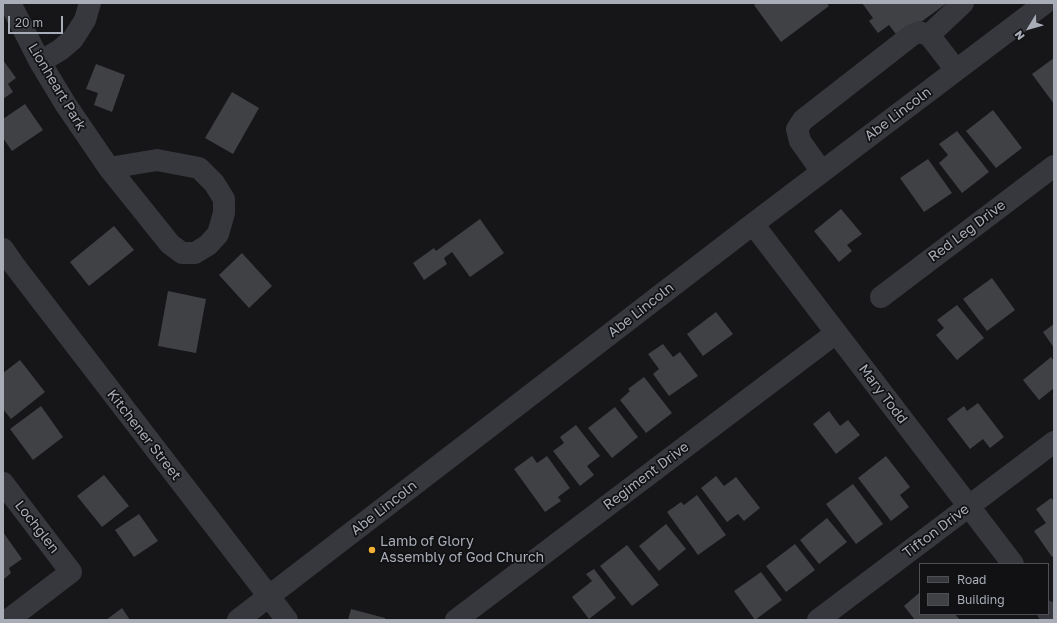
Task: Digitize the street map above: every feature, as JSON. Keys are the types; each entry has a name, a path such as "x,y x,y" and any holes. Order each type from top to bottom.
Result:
{"street":[{"name":"Lionheart Park","path":"10,3 40,62 109,168 170,244 182,252 194,253 208,245 218,234 224,213 224,199 214,183 199,168 157,160 109,168"},
{"path":"40,62 60,50 73,39 85,20 90,3"},
{"path":"929,35 963,3"},
{"name":"Abe Lincoln","path":"238,620 753,224 1045,3"},
{"path":"822,172 800,141 797,129 803,120 912,35 919,32 929,35 956,70"},
{"name":"Red Leg Drive","path":"881,297 1054,166"},
{"name":"Mary Todd","path":"753,224 1012,563"},
{"name":"Kitchener Street","path":"3,249 19,272 286,620"},
{"name":"Regiment Drive","path":"456,620 836,333"},
{"name":"Tifton Drive","path":"818,620 1054,442"},
{"name":"Lochglen","path":"3,483 71,572 8,620"}],"building":[{"path":"757,3 827,3 829,6 781,42 754,5"},
{"path":"862,3 947,3 899,38 889,25 878,33 869,21 873,18"},
{"path":"1054,58 1054,104 1032,74"},
{"path":"3,60 16,78 8,84 13,92 3,99"},
{"path":"96,64 125,75 112,112 94,105 98,93 86,89"},
{"path":"232,92 259,108 233,154 205,138"},
{"path":"25,104 43,130 12,151 3,138 3,119"},
{"path":"993,110 1022,148 996,168 966,131"},
{"path":"957,131 989,172 962,193 939,163 948,155 939,144"},
{"path":"928,159 952,193 924,212 900,178"},
{"path":"841,209 862,234 847,245 852,251 839,262 814,231"},
{"path":"480,219 504,253 470,277 452,252 444,258 447,264 424,280 413,263 434,248 436,251"},
{"path":"114,226 134,250 89,286 70,262"},
{"path":"242,253 272,286 249,308 219,275"},
{"path":"992,278 1015,310 987,331 963,299"},
{"path":"168,291 206,299 196,353 158,346"},
{"path":"957,305 984,338 957,360 936,335 944,328 937,320"},
{"path":"716,312 733,334 703,356 687,334"},
{"path":"1054,324 1054,348 1043,332"},
{"path":"663,344 673,357 680,352 698,376 669,396 653,374 659,369 648,354"},
{"path":"1051,357 1054,361 1054,388 1039,400 1023,380"},
{"path":"20,360 45,392 11,419 3,409 3,373"},
{"path":"644,377 672,413 646,433 620,400 630,391 628,389"},
{"path":"978,403 1004,437 990,448 983,439 970,449 947,419 964,406 967,411"},
{"path":"41,406 63,437 33,460 10,429"},
{"path":"615,407 638,437 612,458 588,428"},
{"path":"829,411 840,426 848,420 860,435 836,454 813,424"},
{"path":"576,425 600,456 587,466 594,475 580,486 553,451 564,443 560,437"},
{"path":"532,456 537,463 547,456 570,488 558,497 561,501 545,512 514,469"},
{"path":"886,456 910,487 900,495 909,507 891,521 858,478"},
{"path":"104,475 129,506 102,527 77,496"},
{"path":"716,476 724,486 736,477 760,508 744,521 738,514 727,522 701,488"},
{"path":"853,484 883,524 856,544 826,504"},
{"path":"697,495 726,535 698,555 667,512 681,502 684,505"},
{"path":"1051,498 1054,501 1054,556 1052,557 1034,531 1046,523 1036,509"},
{"path":"139,514 158,541 134,557 115,530"},
{"path":"827,518 847,542 819,564 800,540"},
{"path":"666,524 686,549 659,571 639,546"},
{"path":"3,532 22,559 9,568 11,573 3,580"},
{"path":"795,544 815,570 786,592 766,566"},
{"path":"627,545 659,585 632,606 600,566"},
{"path":"594,569 616,598 589,619 572,597 592,581 586,574"},
{"path":"761,572 782,600 755,620 734,591"},
{"path":"919,593 919,615 956,615 960,620 915,620 904,606"},
{"path":"122,608 130,620 106,620"},
{"path":"351,609 385,618 385,620 348,620"}],"place":[{"name":"Lamb of Glory Assembly of God Church","path":"372,550"}]}
